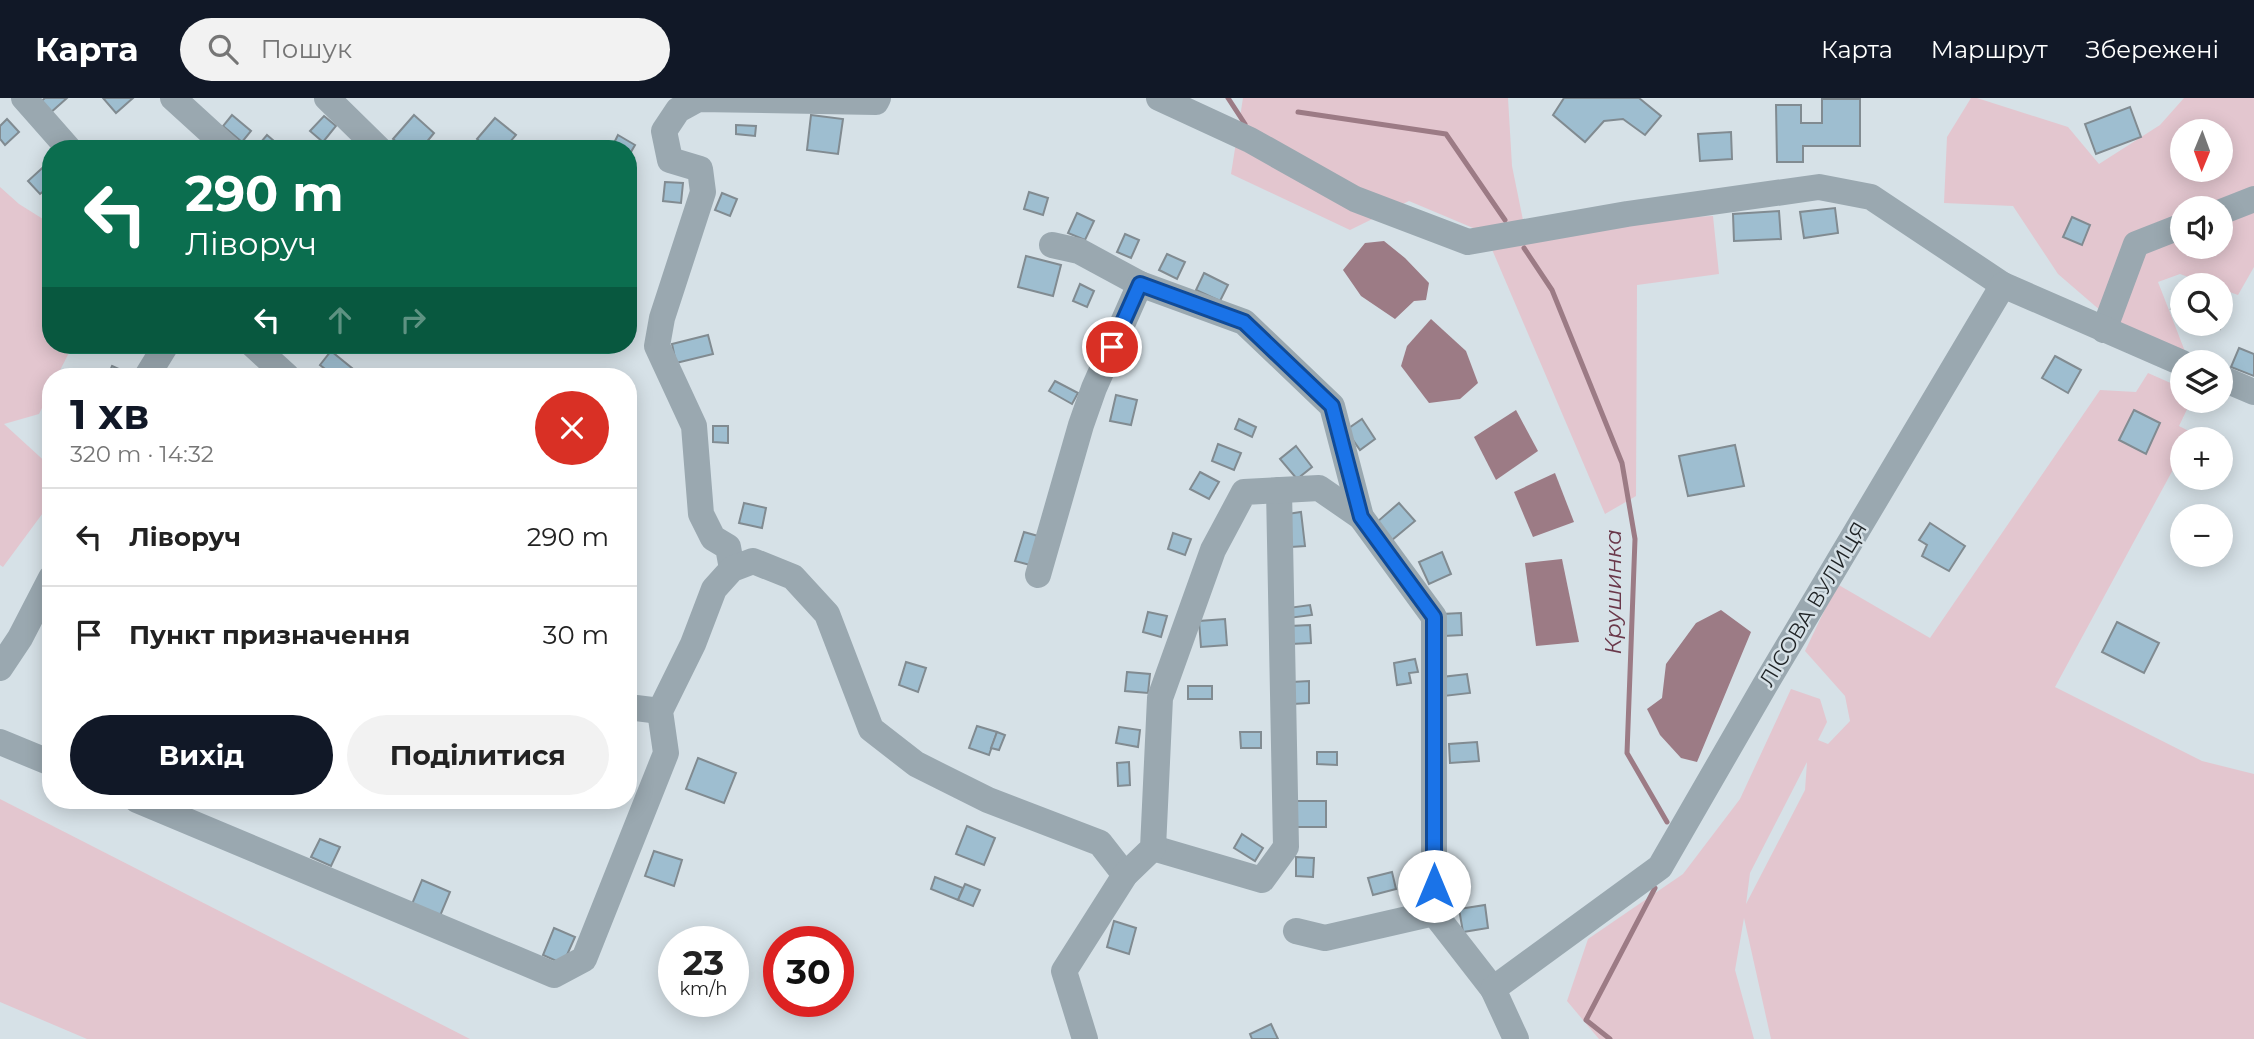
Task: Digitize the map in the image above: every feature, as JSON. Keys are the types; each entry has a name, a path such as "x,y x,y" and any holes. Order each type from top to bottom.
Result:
{"street":[{"path":"24,98 61,140"},
{"path":"173,98 219,140"},
{"path":"327,98 370,140"},
{"path":"732,569 728,547 713,538 701,514 694,426 657,346 662,318 703,192 700,169 670,160 664,131 678,110 698,99 876,102 878,98"},
{"path":"1159,98 1250,140 1355,199 1468,242 1627,214 1819,187 1871,197 2003,285 2170,357"},
{"path":"2233,207 2254,199"},
{"path":"2104,330 2136,244 2170,231"},
{"path":"1052,245 1079,251 1140,284 1244,322 1332,406 1361,517"},
{"path":"1038,576 1081,425 1094,388 1140,284"},
{"name":"ЛІСОВА ВУЛИЦЯ","path":"1493,989 1660,867 2003,285"},
{"path":"263,354 278,368"},
{"path":"2233,383 2254,392"},
{"path":"1085,1039 1064,971 1125,876 1153,848 1160,698 1213,550 1244,492 1319,488 1361,517 1434,617 1434,913 1493,989 1516,1039"},
{"path":"1153,848 1262,880 1286,847 1279,490"},
{"path":"158,809 554,975 584,959 666,753 660,710 693,644 714,589 732,569 753,561 793,578 827,614 871,729 916,764 988,800 1100,843 1125,876"},
{"path":"0,668 20,638 42,595"},
{"path":"637,708 660,710"},
{"path":"0,742 42,759"},
{"path":"1296,931 1325,938 1434,913"}],"shaded area":[{"path":"1243,98 1508,98 1512,166 1524,225 1713,216 1719,274 1637,285 1636,496 1605,514 1485,233 1409,201 1350,230 1231,174"},
{"path":"1971,98 2068,127 2099,164 2160,125 2184,98 2254,98 2254,267 2238,295 2233,293 2233,273 2170,273 2170,278 2158,282 2170,313 2170,336 2179,336 2184,350 2176,350 2123,330 2058,274 2013,206 1944,203 1947,137"},
{"path":"0,187 19,204 42,218 42,354 68,354 61,368 42,368 42,408 39,414 4,424 42,459 42,514 3,567 0,565"},
{"path":"1384,241 1429,283 1426,300 1414,301 1395,319 1361,296 1343,270 1365,243"},
{"path":"1431,319 1466,351 1478,383 1460,399 1429,403 1401,366 1407,346"},
{"path":"2148,373 2170,383 2170,413 2185,413 2179,426 2181,427 2170,427 2170,475 2055,687 2202,761 2254,774 2254,1039 1771,1039 1744,918 1735,970 1754,1039 1599,1039 1567,1001 1588,939 1683,874 1740,799 1791,689 1820,699 1827,722 1818,740 1828,744 1850,721 1845,696 1805,651 1837,584 1930,638 2100,390 2136,392","holes":["1807,762 1805,790 1746,904 1750,873"]},
{"path":"1516,410 1538,451 1496,480 1474,437"},
{"path":"1555,473 1574,522 1533,537 1514,492"},
{"path":"1562,559 1579,642 1536,646 1525,563"},
{"path":"1721,610 1751,632 1697,762 1681,758 1660,735 1647,709 1662,698 1666,664 1696,623"},
{"path":"0,799 470,1039 87,1039 0,1002"}],"building":[{"path":"45,98 67,98 49,114 39,103"},
{"path":"103,98 133,98 116,113"},
{"path":"1564,98 1639,98 1661,116 1645,135 1623,119 1604,121 1585,142 1553,115"},
{"path":"1822,99 1860,99 1860,146 1803,146 1803,162 1777,162 1776,105 1801,105 1801,123 1822,123"},
{"path":"2130,107 2141,137 2096,154 2085,124"},
{"path":"232,115 251,131 244,140 240,140 223,126"},
{"path":"414,115 434,133 428,140 393,139"},
{"path":"811,115 843,119 838,154 807,150"},
{"path":"324,116 336,126 325,140 310,131"},
{"path":"495,118 516,135 512,140 477,139"},
{"path":"7,119 19,132 5,145 0,139 0,126"},
{"path":"736,125 756,126 755,136 736,134"},
{"path":"1731,132 1732,159 1700,161 1698,134"},
{"path":"42,168 42,192 40,194 28,181"},
{"path":"665,182 683,183 681,203 663,201"},
{"path":"1029,192 1048,198 1043,215 1024,209"},
{"path":"722,193 737,199 730,216 715,210"},
{"path":"1835,208 1838,233 1804,238 1800,212"},
{"path":"1779,211 1781,239 1734,241 1733,214"},
{"path":"1077,213 1094,221 1085,240 1068,233"},
{"path":"2072,217 2090,225 2082,245 2063,237"},
{"path":"1125,234 1139,240 1131,258 1117,252"},
{"path":"1167,254 1185,262 1177,279 1159,270"},
{"path":"1026,256 1061,265 1053,296 1018,287"},
{"path":"1204,273 1228,285 1220,301 1196,290"},
{"path":"1080,284 1094,291 1087,307 1073,301"},
{"path":"708,335 713,354 676,363 672,344"},
{"path":"2239,348 2254,354 2254,376 2233,368"},
{"path":"329,354 335,354 352,368 324,368 320,365"},
{"path":"2055,356 2081,370 2068,393 2042,378"},
{"path":"1055,381 1078,393 1072,404 1049,391"},
{"path":"1116,395 1137,400 1131,425 1110,421"},
{"path":"2134,410 2160,423 2146,454 2119,440"},
{"path":"1239,419 1256,427 1252,437 1235,429"},
{"path":"1362,419 1375,439 1360,450 1346,430"},
{"path":"713,426 728,426 728,443 713,442"},
{"path":"1218,444 1241,453 1234,470 1212,461"},
{"path":"1735,445 1744,486 1688,496 1679,456"},
{"path":"1296,446 1312,467 1297,479 1280,459"},
{"path":"1200,472 1219,482 1209,499 1190,489"},
{"path":"744,503 766,508 762,528 739,523"},
{"path":"1399,503 1415,521 1392,540 1377,522"},
{"path":"1301,512 1305,546 1291,547 1287,514"},
{"path":"1930,523 1965,546 1949,571 1922,556 1927,545 1919,540"},
{"path":"1024,532 1038,536 1030,565 1015,561"},
{"path":"1173,533 1191,539 1185,555 1168,549"},
{"path":"1442,552 1451,574 1429,584 1419,562"},
{"path":"1310,605 1312,615 1289,618 1288,608"},
{"path":"1148,612 1167,616 1161,637 1143,632"},
{"path":"1461,613 1462,635 1444,636 1442,614"},
{"path":"1225,619 1227,645 1201,647 1199,621"},
{"path":"2117,622 2159,643 2144,673 2102,652"},
{"path":"1310,625 1311,643 1291,644 1290,626"},
{"path":"1415,659 1418,672 1409,673 1411,683 1397,685 1394,663"},
{"path":"906,662 926,668 918,692 899,685"},
{"path":"1127,672 1150,674 1148,693 1125,691"},
{"path":"1467,674 1470,693 1444,696 1442,677"},
{"path":"1309,681 1309,703 1293,704 1292,682"},
{"path":"1188,686 1212,686 1212,699 1188,699"},
{"path":"977,726 997,732 989,755 969,748"},
{"path":"1119,727 1140,730 1138,747 1116,743"},
{"path":"997,732 1005,735 999,750 991,748"},
{"path":"1240,732 1261,732 1261,748 1241,748"},
{"path":"1477,742 1479,761 1450,763 1449,744"},
{"path":"1317,752 1337,752 1337,765 1317,764"},
{"path":"698,758 736,773 724,803 686,789"},
{"path":"1129,762 1130,785 1118,786 1117,763"},
{"path":"1293,801 1326,801 1326,827 1293,827"},
{"path":"967,826 995,838 984,865 956,854"},
{"path":"1242,834 1263,848 1255,861 1234,848"},
{"path":"320,839 340,847 331,866 311,857"},
{"path":"654,851 682,860 674,886 645,876"},
{"path":"1296,857 1314,858 1313,877 1296,876"},
{"path":"1392,872 1396,889 1373,895 1368,878"},
{"path":"935,877 963,888 958,900 931,889"},
{"path":"422,880 450,892 440,916 412,904"},
{"path":"965,884 980,890 973,906 958,900"},
{"path":"1485,905 1488,928 1463,932 1459,909"},
{"path":"1114,921 1136,928 1129,954 1107,947"},
{"path":"554,928 575,937 563,964 543,955"},
{"path":"1271,1024 1278,1039 1252,1039 1250,1034"}],"waterway":[{"name":"Крушинка","path":"1228,98 1245,124"},
{"name":"Крушинка","path":"1298,112 1446,134 1505,220"},
{"name":"Крушинка","path":"1524,248 1552,290 1622,463 1635,539 1627,753 1667,822"},
{"name":"Крушинка","path":"1610,1039 1586,1020 1655,888"}],"route":[{"path":"1112,347 1140,284 1244,322 1332,406 1361,517 1434,617 1434,886"}]}
